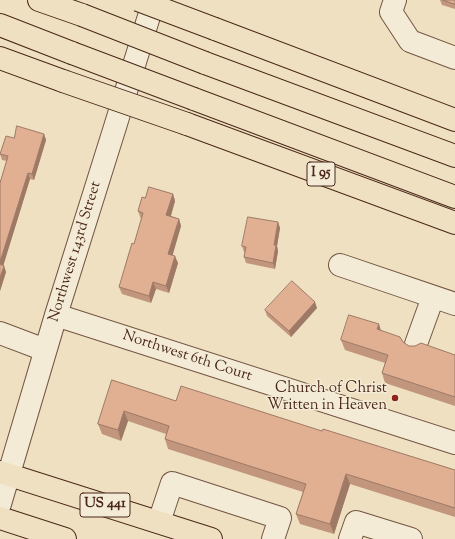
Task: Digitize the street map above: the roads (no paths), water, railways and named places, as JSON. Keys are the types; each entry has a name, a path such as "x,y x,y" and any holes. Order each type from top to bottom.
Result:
{"main road":[{"path":"39,0 455,156"},
{"path":"138,0 455,120"},
{"path":"0,25 455,197"},
{"name":"I 95","path":"0,58 187,124 455,224"},
{"name":"US 441","path":"4,473 211,539"},
{"path":"0,518 65,539"}],"street":[{"name":"Northwest 143rd Street","path":"0,504 4,473 45,350 154,0"},
{"path":"394,0 391,12 410,41 455,58"},
{"path":"340,265 455,304"},
{"path":"416,344 432,297"},
{"name":"Northwest 6th Court","path":"56,315 455,443"},
{"path":"0,333 45,350"},
{"path":"159,522 172,483 280,518 273,539"},
{"path":"350,539 356,522 411,539"}],"place":[{"name":"Church of Christ Written in Heaven","path":"395,398"}]}
